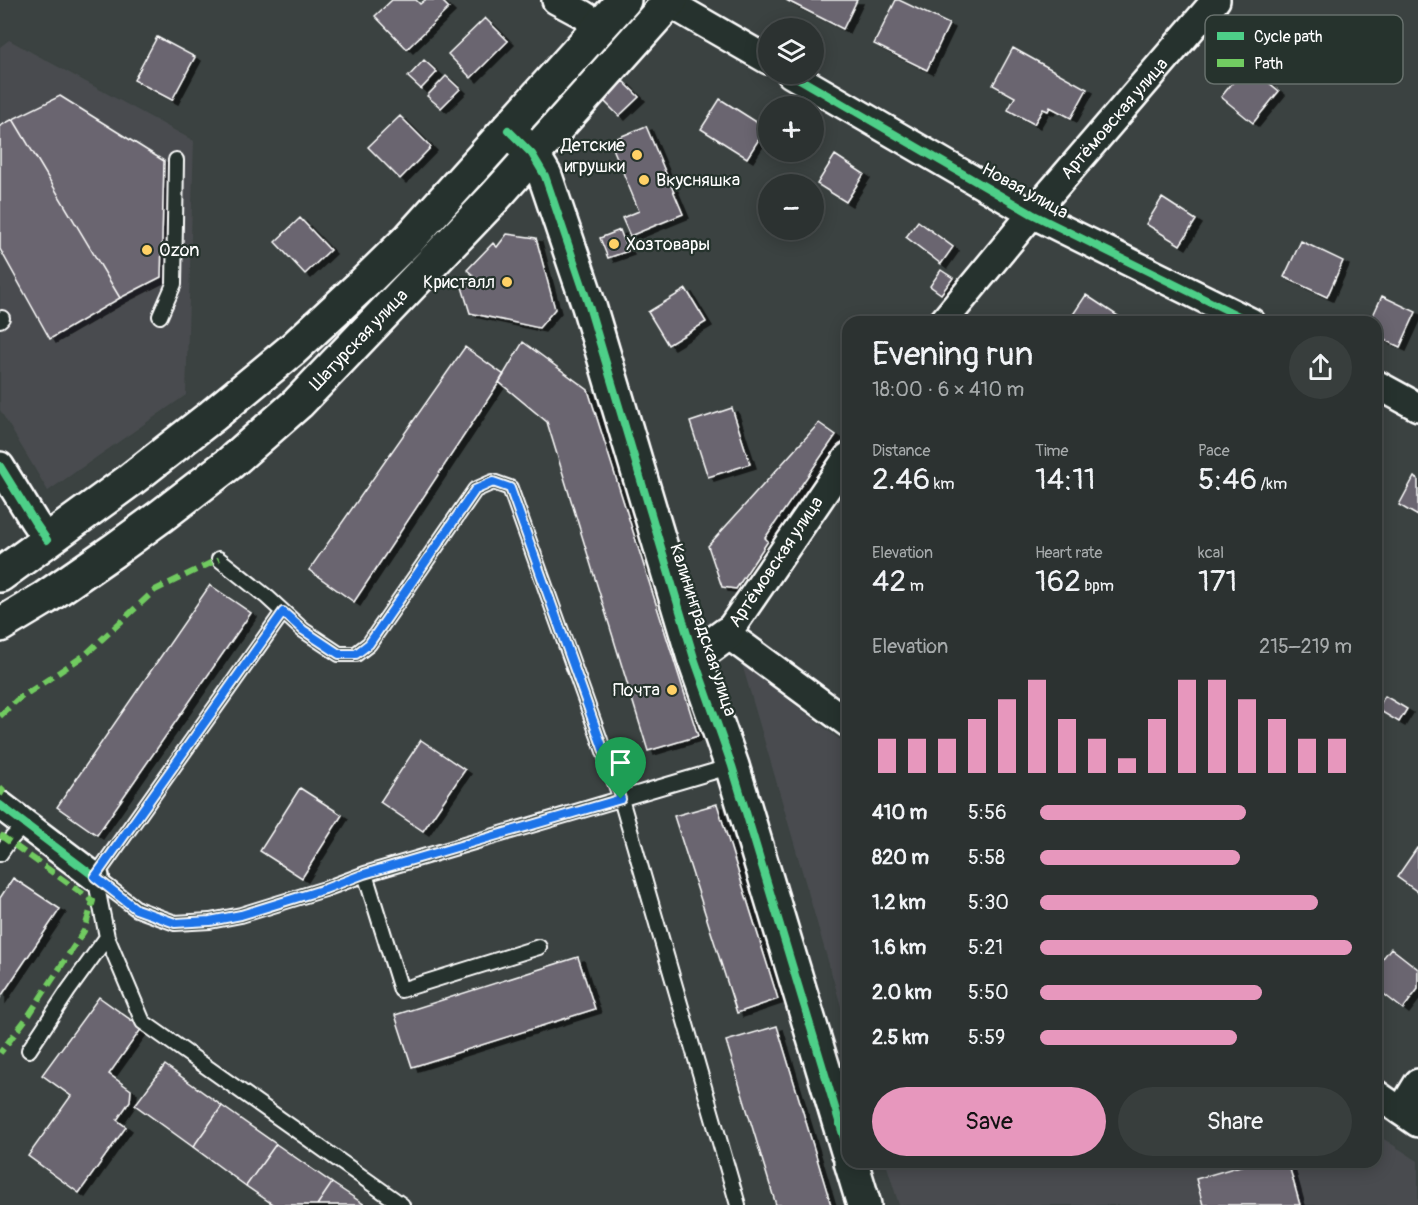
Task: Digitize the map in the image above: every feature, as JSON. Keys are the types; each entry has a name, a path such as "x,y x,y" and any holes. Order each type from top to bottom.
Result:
{"main road":[{"name":"Шатурская улица","path":"0,575 129,481 293,349 410,238 624,0"},
{"name":"Шатурская улица","path":"0,626 113,551 230,463 298,403 494,198 671,0"},
{"name":"Калининградская улица","path":"508,130 532,154 545,176 589,306 694,658 732,766 842,1131"},
{"path":"47,540 86,553 113,551"},
{"path":"45,598 54,573 54,556 47,540"},
{"name":"Артёмовская улица","path":"694,658 727,634"},
{"path":"853,1168 864,1205"}],"street":[{"path":"556,0 601,26"},
{"path":"671,0 683,11 758,54"},
{"name":"Артёмовская улица","path":"948,316 1032,214 1216,0"},
{"name":"Новая улица","path":"808,84 1032,214 1239,316"},
{"path":"1382,387 1418,407"},
{"path":"0,466 47,540"},
{"name":"Артёмовская улица","path":"727,634 842,466"},
{"path":"727,634 842,719"},
{"path":"0,805 95,877"},
{"path":"1382,1098 1409,1117 1418,1083"}],"lane":[{"path":"160,316 174,284 176,160"},
{"path":"219,560 303,630 339,654 356,654 369,644 475,490 493,482 510,488 621,799 738,1205"},
{"path":"283,612 95,877 107,937 143,1022 402,1205"},
{"path":"95,877 136,909 175,923 210,921 241,915 325,889 364,874 732,766"},
{"path":"0,854 25,824"},
{"path":"364,874 401,990 539,947"},
{"path":"29,1050 107,937"}],"shaded area":[{"path":"9,40 194,141 186,395 48,491 0,410 0,47"},
{"path":"742,664 842,741 842,1010"},
{"path":"1382,1138 1418,1161 1418,1205 899,1205 888,1168 1382,1168"}],"building":[{"path":"392,0 416,0 420,4 425,0 441,0 449,8 407,49 375,16"},
{"path":"786,0 857,0 843,29"},
{"path":"896,0 949,24 927,70 874,44"},
{"path":"485,18 508,41 471,78 448,54"},
{"path":"157,37 195,57 172,100 134,80"},
{"path":"1013,48 1087,89 1071,118 1050,107 1048,111 1043,109 1034,124 1008,110 1015,97 993,85"},
{"path":"424,60 437,72 421,89 408,77"},
{"path":"446,76 460,89 441,108 427,96"},
{"path":"623,81 639,97 619,116 604,101"},
{"path":"1232,84 1270,84 1279,91 1253,123 1221,97"},
{"path":"60,96 164,161 161,277 120,298 13,119"},
{"path":"720,99 758,123 758,141 747,158 701,129"},
{"path":"400,116 431,147 400,179 368,147"},
{"path":"13,119 120,298 50,339 0,249 0,126"},
{"path":"646,126 683,214 630,236 622,218 639,211 610,141"},
{"path":"835,155 864,174 846,202 824,188 823,174"},
{"path":"1162,198 1196,220 1180,245 1146,224"},
{"path":"300,218 330,250 305,274 275,242"},
{"path":"918,221 953,247 941,264 906,237"},
{"name":"Хозтовары","path":"620,230 628,251 608,258 600,238"},
{"name":"Кристалл","path":"507,234 536,238 555,309 539,328 470,313 462,287 473,275 467,270 493,243 497,247"},
{"path":"1301,241 1343,261 1327,297 1284,277"},
{"path":"941,270 953,278 941,294 930,286"},
{"path":"686,289 706,322 668,345 648,312"},
{"path":"1086,295 1118,316 1072,316"},
{"path":"1382,296 1416,312 1400,347 1382,339 1382,316 1373,316"},
{"path":"523,342 588,390 698,736 648,751 547,422 499,382"},
{"path":"465,347 504,375 354,602 309,570"},
{"path":"732,408 750,464 708,477 690,422"},
{"path":"819,423 836,435 765,538 768,541 736,589 722,587 708,546"},
{"path":"1414,477 1418,479 1418,516 1399,505"},
{"path":"210,585 251,613 97,835 57,807"},
{"path":"1385,696 1407,709 1399,722 1382,712 1382,701"},
{"path":"421,740 465,770 423,831 380,802"},
{"path":"300,788 342,815 302,878 260,851"},
{"path":"717,804 778,999 737,1013 674,816"},
{"path":"1418,849 1418,892 1397,877"},
{"path":"13,878 60,909 0,998 0,898"},
{"path":"1391,948 1418,969 1418,989 1403,1009 1382,993 1382,959"},
{"path":"578,957 595,1009 412,1067 395,1015"},
{"path":"99,997 142,1028 109,1074 131,1090 130,1101 117,1120 126,1127 79,1193 28,1156 71,1096 42,1075"},
{"path":"777,1026 831,1205 776,1205 726,1041"},
{"path":"165,1065 222,1106 193,1147 135,1105"},
{"path":"222,1106 276,1144 246,1186 193,1147"},
{"path":"276,1144 332,1183 317,1205 274,1205 246,1186"},
{"path":"1234,1168 1290,1168 1300,1205 1203,1205 1196,1179"},
{"path":"332,1183 365,1205 317,1205"}],"marked path":[{"path":"0,716 17,700 85,655 155,590 219,559"},
{"path":"0,787 3,790 0,795"},
{"path":"0,835 93,901 84,931 29,1015 0,1053"}],"cycle path":[{"path":"808,84 1032,214 1239,316"},
{"path":"508,130 532,154 545,176 589,306 694,658 732,766 842,1131"},
{"path":"0,466 47,540"},
{"path":"0,805 95,877"}],"place":[{"name":"Детские игрушки","path":"637,155"},
{"name":"Вкусняшка","path":"644,180"},
{"name":"Хозтовары","path":"614,244"},
{"name":"Ozon","path":"147,250"},
{"name":"Кристалл","path":"507,282"},
{"name":"Почта","path":"672,690"}],"route":[{"path":"493,482 510,488 621,799 364,874 325,889 241,915 210,921 175,923 136,909 95,877 283,612 303,630 339,654 356,654 369,644 475,490 493,482"}]}
